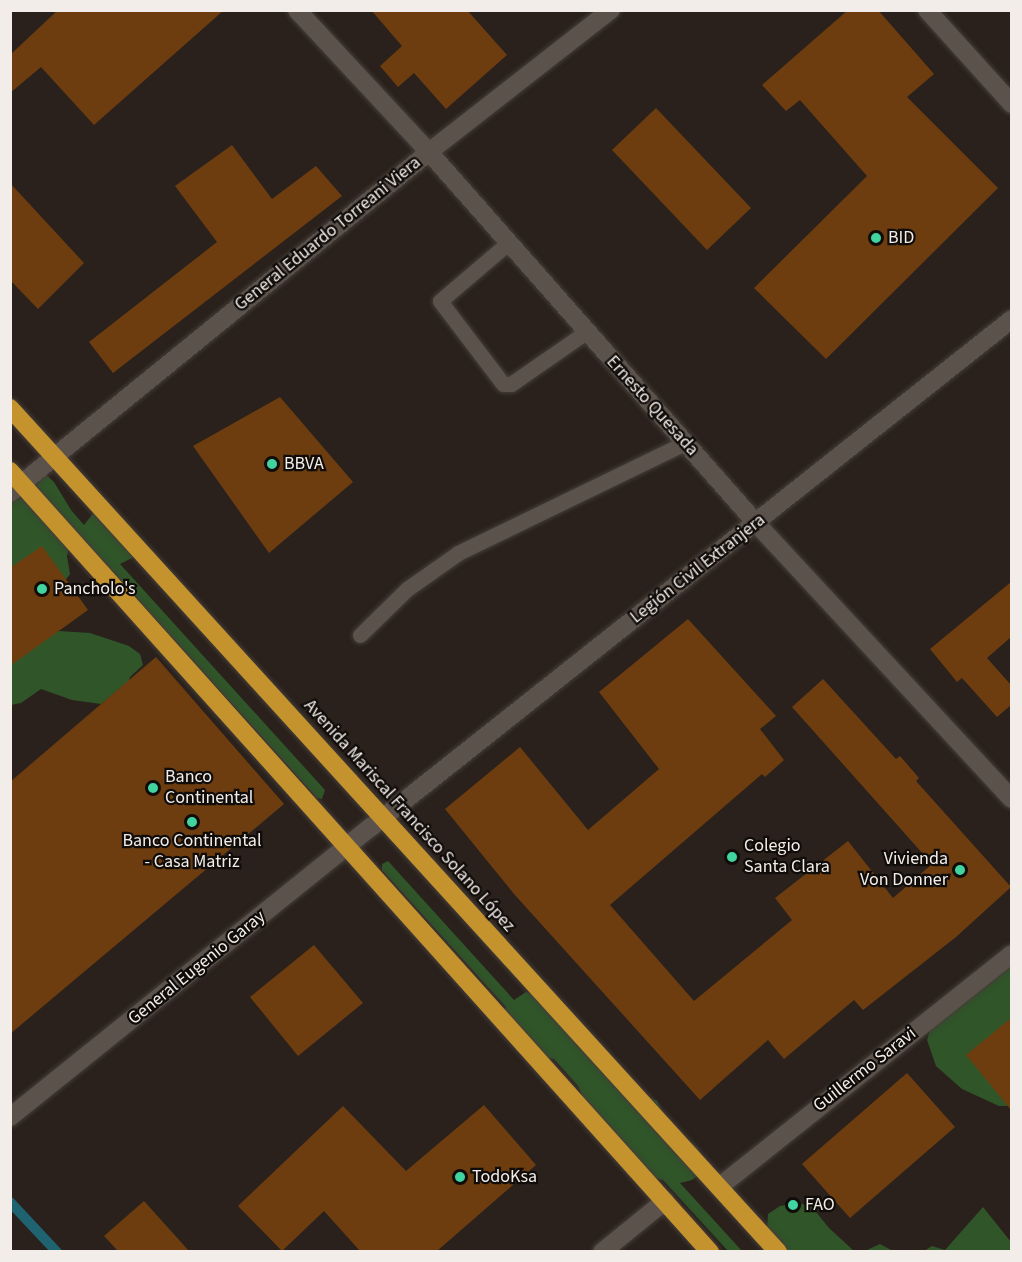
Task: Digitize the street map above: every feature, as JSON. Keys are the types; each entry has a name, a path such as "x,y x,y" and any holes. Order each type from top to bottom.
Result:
{"highway":[{"name":"Avenida Mariscal Francisco Solano López","path":"10,408 52,459 778,1251"},
{"path":"15,483 348,847 710,1251"}],"street":[{"name":"Ernesto Quesada","path":"297,10 429,152 756,523 1011,799"},
{"name":"General Eduardo Torreani Viera","path":"15,483 52,459 429,152 611,10"},
{"path":"927,10 1011,105"},
{"name":"Legión Civil Extranjera","path":"383,818 1011,319"},
{"name":"General Eugenio Garay","path":"10,1117 383,818"},
{"name":"Guillermo Saravi","path":"718,1187 1011,954"},
{"path":"602,1251 665,1201"}],"lane":[{"path":"508,243 440,301 503,384 511,384 586,332"},
{"path":"360,635 407,589 458,552 686,443"}],"green space":[{"path":"33,463 54,482 71,510 84,525 95,511 136,551 132,558 120,564 325,790 322,799 317,798 73,528 67,556 70,574 64,582 11,598 11,480"},
{"path":"59,631 90,633 129,646 140,654 143,665 130,677 129,681 101,704 72,700 41,689 21,703 11,705 10,650"},
{"path":"388,861 514,1000 526,992 533,994 639,1093 657,1101 669,1125 697,1147 704,1158 697,1176 680,1183 742,1251 728,1251 663,1180 650,1177 589,1110 578,1086 554,1059 538,1056 502,1016 506,1007 382,870 382,864"},
{"path":"1011,963 1011,1106 999,1106 962,1089 936,1066 927,1040 931,1027"},
{"path":"799,1203 812,1207 829,1228 854,1251 788,1251 767,1228 768,1214 780,1206"},
{"path":"983,1207 1011,1242 1011,1251 924,1251 932,1246 945,1250"},
{"path":"880,1244 893,1251 854,1251 867,1250"}],"building":[{"path":"58,10 224,10 94,125 41,67 10,93 10,55"},
{"path":"371,10 467,10 507,55 446,109 414,73 398,87 380,66 402,46"},
{"name":"BID","path":"848,10 878,10 934,74 907,97 998,188 826,359 754,288 867,176 800,100 786,111 762,85"},
{"path":"656,108 751,208 707,250 612,150"},
{"path":"232,145 272,199 316,166 342,196 113,373 89,342 217,242 175,186"},
{"path":"10,183 84,263 38,309 10,280"},
{"name":"BBVA","path":"280,397 353,482 269,553 193,446"},
{"name":"Pancholo's","path":"42,546 88,610 10,666 10,568"},
{"path":"1011,582 1011,637 987,658 1011,685 1011,705 997,717 962,678 957,682 930,649"},
{"path":"688,619 776,716 760,729 784,760 765,777 762,774 610,905 694,1001 792,920 775,898 848,841 893,898 932,864 792,707 823,679 896,759 900,756 919,778 916,781 1011,887 956,937 863,1010 854,1000 784,1059 768,1040 700,1100 514,894 445,809 520,747 588,830 659,769 599,692"},
{"name":"Banco Continental","path":"156,657 284,804 10,1034 10,782"},
{"path":"314,945 363,1003 298,1056 250,997"},
{"path":"1011,1018 1011,1110 966,1055"},
{"path":"907,1073 955,1127 850,1218 802,1164"},
{"path":"484,1105 536,1165 437,1251 360,1251 324,1211 282,1251 238,1206 343,1106 406,1171"},
{"path":"144,1201 189,1251 118,1251 104,1236"}],"waterway":[{"path":"10,1202 57,1252"}],"place":[{"name":"BID","path":"876,238"},
{"name":"BBVA","path":"272,464"},
{"name":"Pancholo's","path":"42,589"},
{"name":"Banco Continental","path":"153,788"},
{"name":"Banco Continental - Casa Matriz","path":"192,822"},
{"name":"Colegio Santa Clara","path":"732,857"},
{"name":"Vivienda Von Donner","path":"960,870"},
{"name":"TodoKsa","path":"460,1177"},
{"name":"FAO","path":"793,1205"}]}
